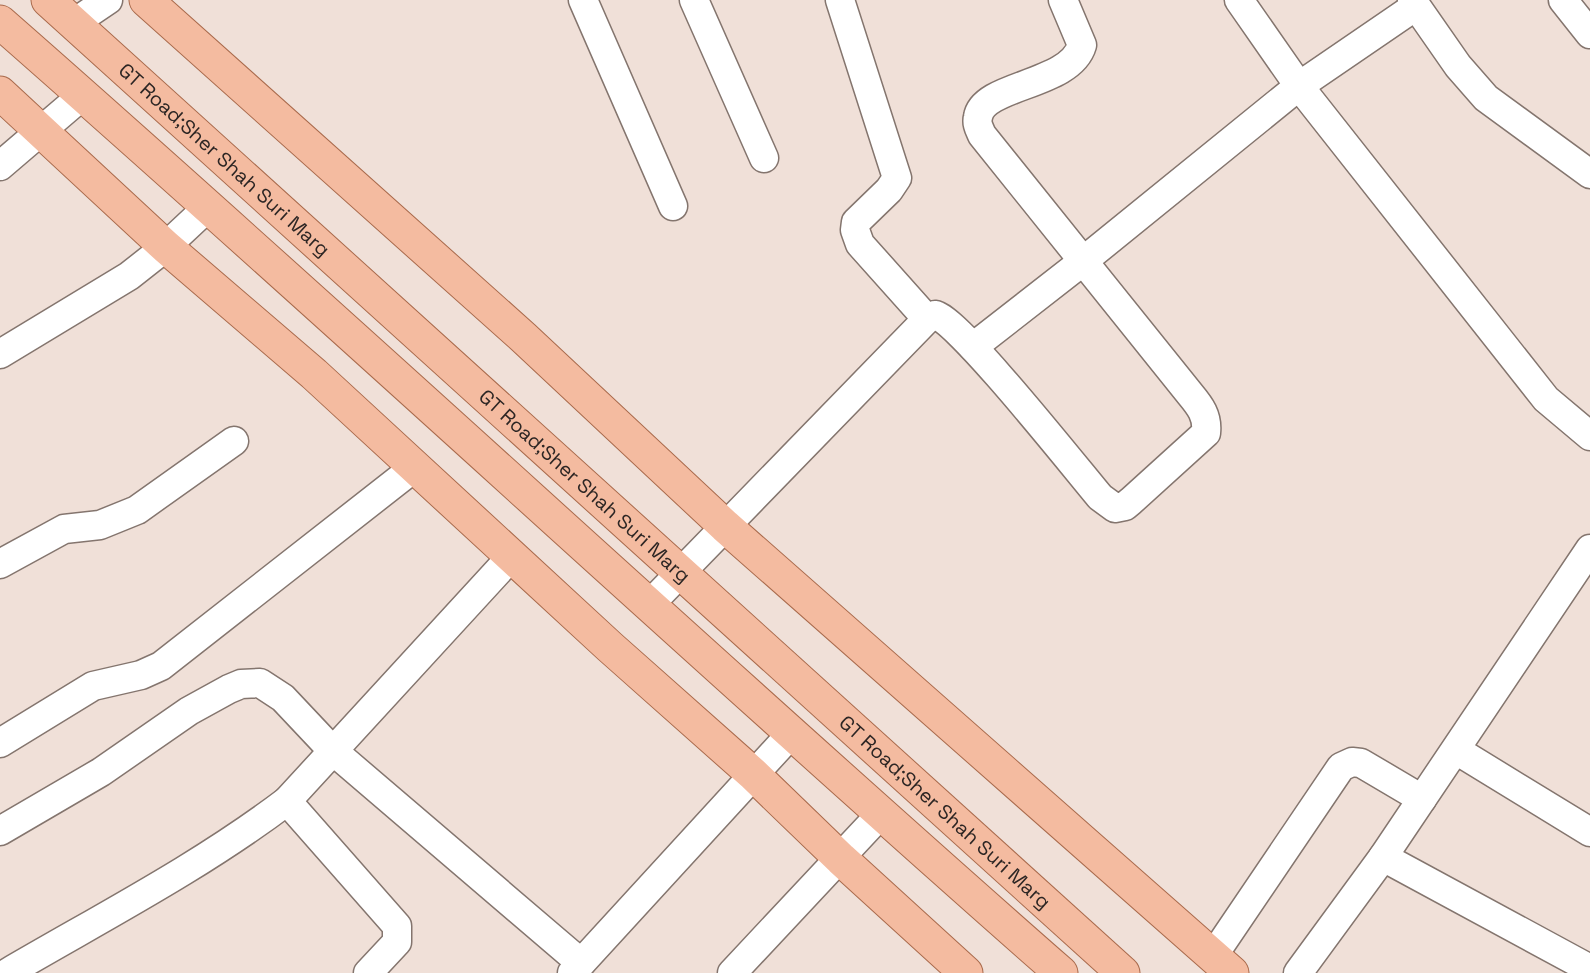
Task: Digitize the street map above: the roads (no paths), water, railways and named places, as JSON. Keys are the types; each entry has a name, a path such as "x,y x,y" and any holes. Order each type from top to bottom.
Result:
{"main road":[{"name":"GT Road;Sher Shah Suri Marg","path":"48,0 1123,973"},
{"path":"146,0 523,337 725,526 1223,964"},
{"path":"0,22 650,604 880,815 1061,973"},
{"path":"0,93 166,247 314,374 753,774 841,859 966,973"}],"street":[{"path":"74,23 108,0"},
{"path":"584,0 674,206"},
{"path":"694,0 764,158"},
{"path":"840,0 897,178 889,190 856,222 856,236 860,244 927,319"},
{"path":"650,604 927,319 935,315 945,318 973,347 1100,497 1115,508 1125,506 1206,433 1207,422 1202,410 982,135 977,123 978,115 985,105 1001,94 1061,70 1076,58 1082,45 1063,0"},
{"path":"1239,0 1299,86 1546,399 1588,430"},
{"path":"1563,0 1590,34"},
{"path":"973,347 1299,86 1414,3 1458,66 1486,98 1590,174"},
{"path":"0,166 83,95"},
{"path":"0,354 129,276 166,247 208,207"},
{"path":"0,564 64,529 100,525 137,510 234,441"},
{"path":"0,743 93,686 141,675 161,666 415,467"},
{"path":"1298,973 1383,857 1590,549"},
{"path":"7,973 197,861 256,824 286,801 512,556"},
{"path":"0,831 101,772 189,711 241,684 260,683 273,689 332,750 576,968 791,734"},
{"path":"1456,750 1590,832"},
{"path":"1223,964 1341,767 1352,762 1361,764 1422,799"},
{"path":"286,801 397,926 398,942 368,973"},
{"path":"732,973 880,815"},
{"path":"1383,857 1590,969"}]}
